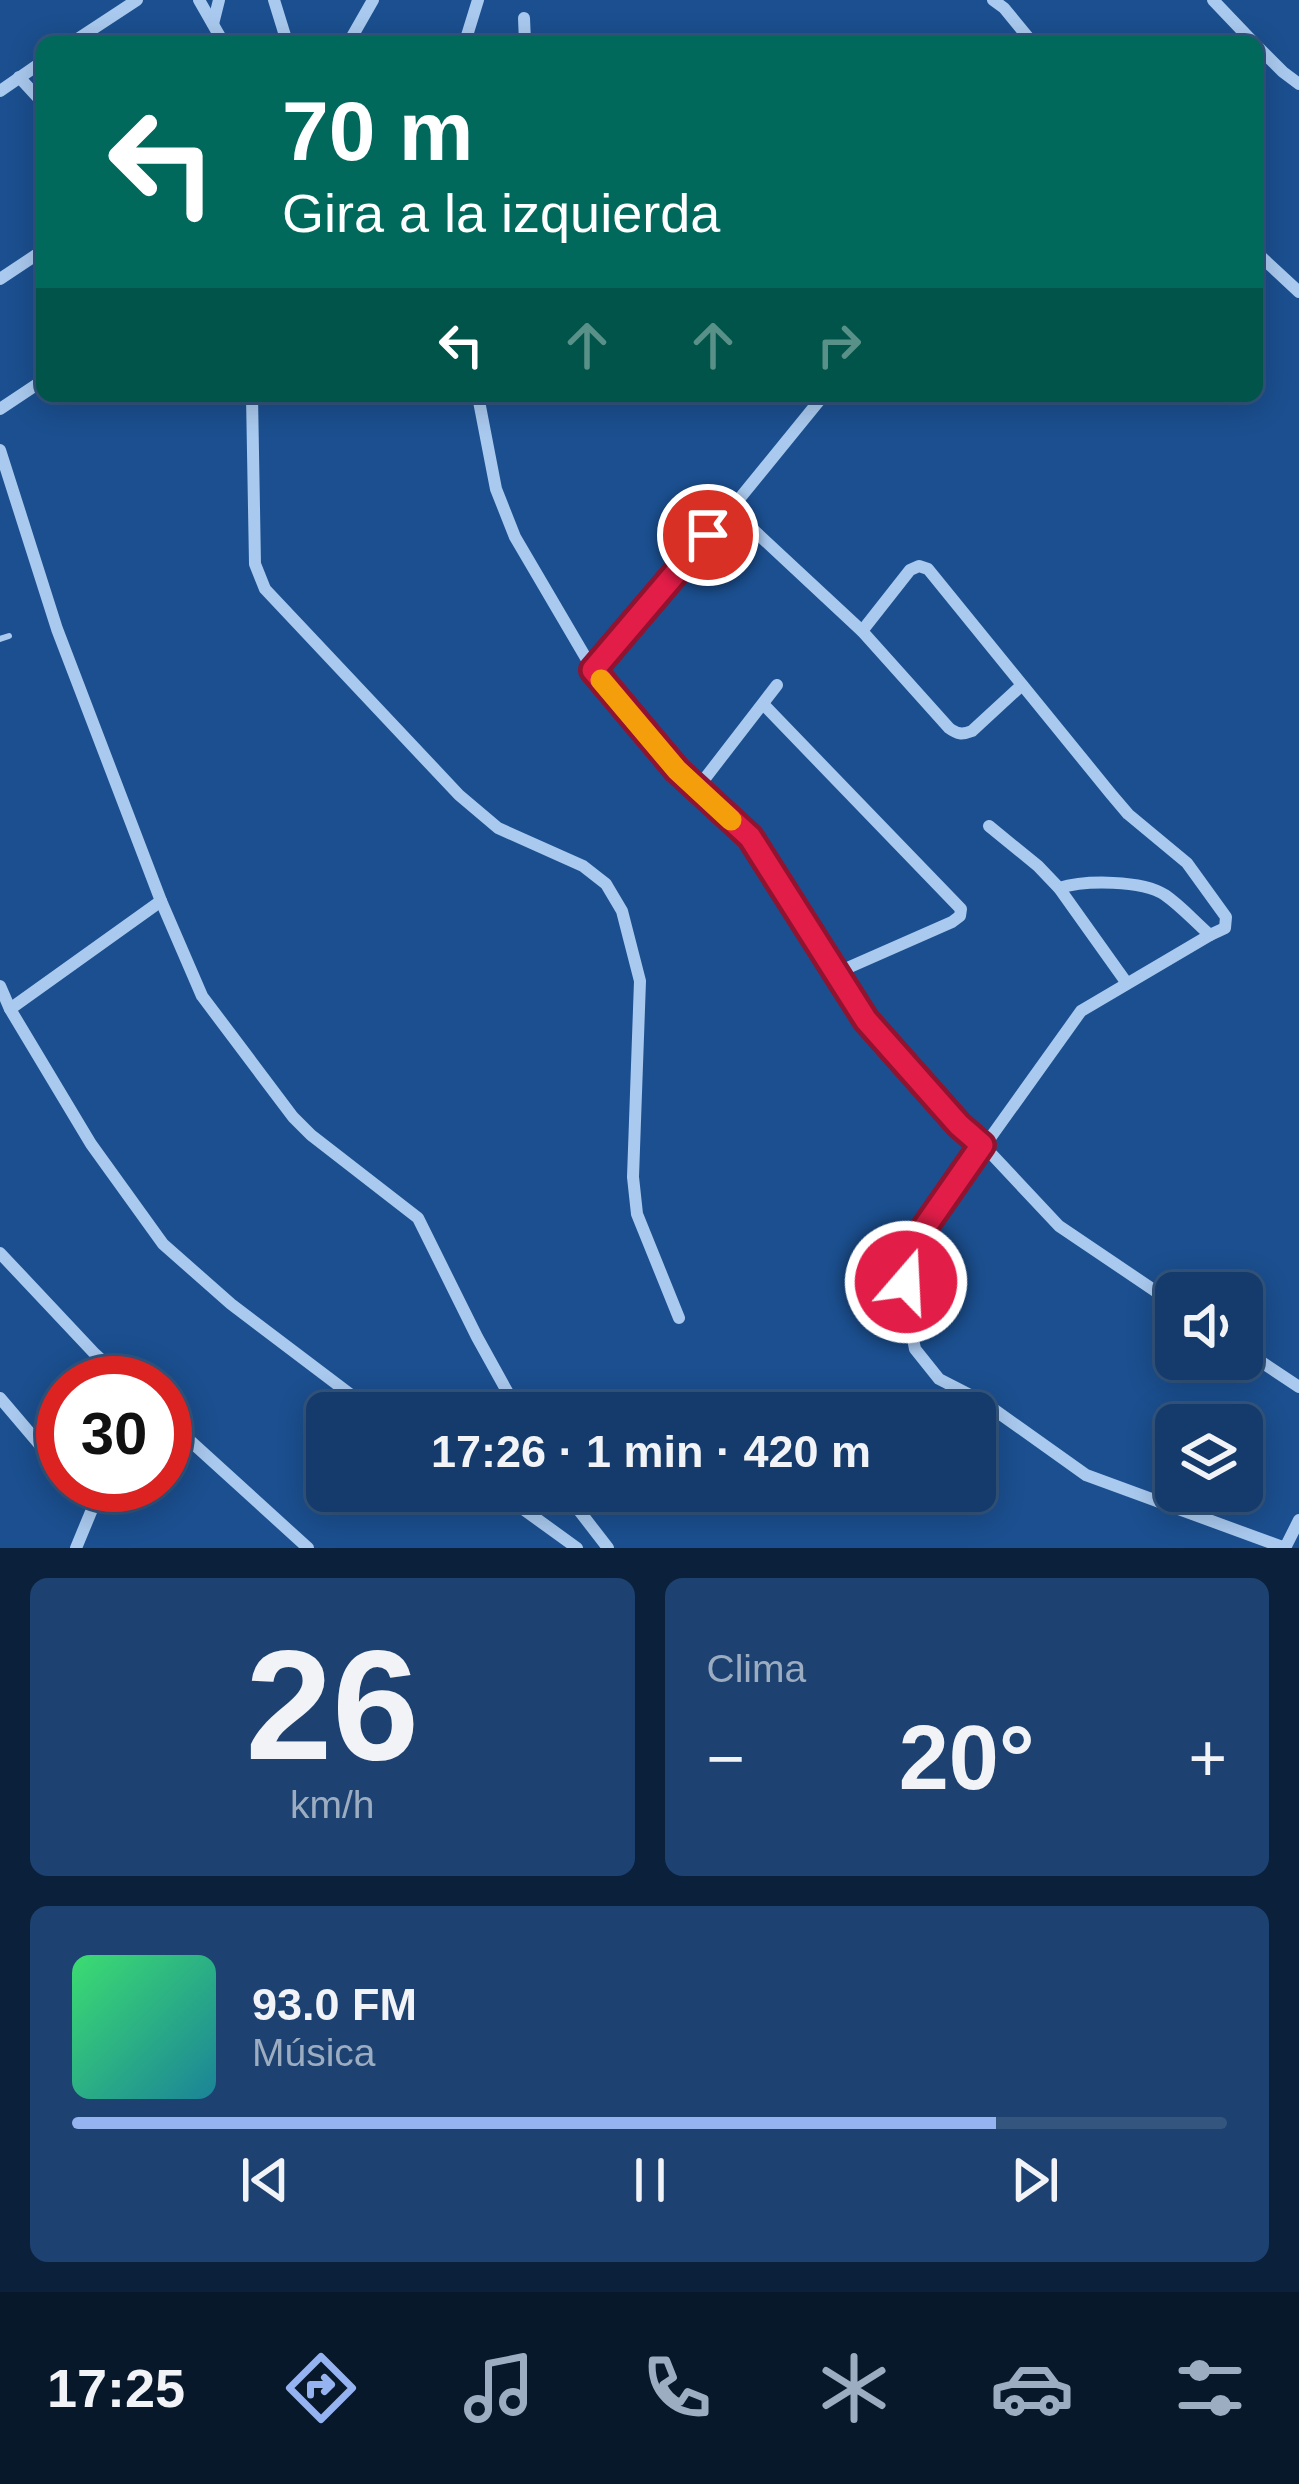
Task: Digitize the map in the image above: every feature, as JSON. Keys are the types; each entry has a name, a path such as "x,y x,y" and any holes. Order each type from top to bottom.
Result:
{"street":[{"path":"82,36 137,0"},
{"path":"199,0 220,36"},
{"path":"213,24 219,0"},
{"path":"274,0 285,36"},
{"path":"352,36 373,0"},
{"path":"467,36 478,0"},
{"path":"994,0 1027,36"},
{"path":"1213,0 1247,36"},
{"path":"524,18 525,36"},
{"path":"1263,52 1299,84"},
{"path":"0,91 36,66"},
{"path":"20,77 36,95"},
{"path":"0,279 36,255"},
{"path":"1263,259 1299,292"},
{"path":"0,409 36,385"},
{"path":"247,402 255,564 266,589 458,795 498,828 583,866 606,884 622,911 640,981 633,1177 637,1214 680,1318"},
{"path":"479,402 496,489 515,537 593,670 696,790 750,837 866,1020 959,1125 1058,1226 1155,1290"},
{"path":"593,670 818,402"},
{"path":"0,449 57,629 202,996 293,1117 418,1218 508,1392"},
{"path":"0,490 14,498"},
{"path":"731,509 862,631 956,733 972,731 1022,685"},
{"path":"862,631 910,571 919,566 928,569 1128,814 1187,863 1226,917 1225,928 1081,1012 982,1145 904,1257 915,1348 939,1379 982,1400 1086,1475 1286,1548 1299,1520"},
{"path":"696,790 777,686"},
{"path":"764,704 961,909 952,922 836,974"},
{"path":"989,826 1059,888 1126,982"},
{"path":"1059,888 1139,885 1163,893 1210,935"},
{"path":"10,1010 161,901"},
{"path":"0,986 91,1144 163,1244 231,1304 347,1392"},
{"path":"0,1253 97,1356"},
{"path":"1263,1362 1299,1387"},
{"path":"0,1399 36,1441"},
{"path":"192,1443 308,1548"},
{"path":"77,1548 91,1512"},
{"path":"527,1512 578,1548"},
{"path":"580,1512 608,1548"}],"slow traffic":[{"path":"601,680 677,770 731,820"}],"route":[{"path":"708,535 593,670 677,770 750,837 866,1020 982,1145 904,1257 906,1282"}]}
